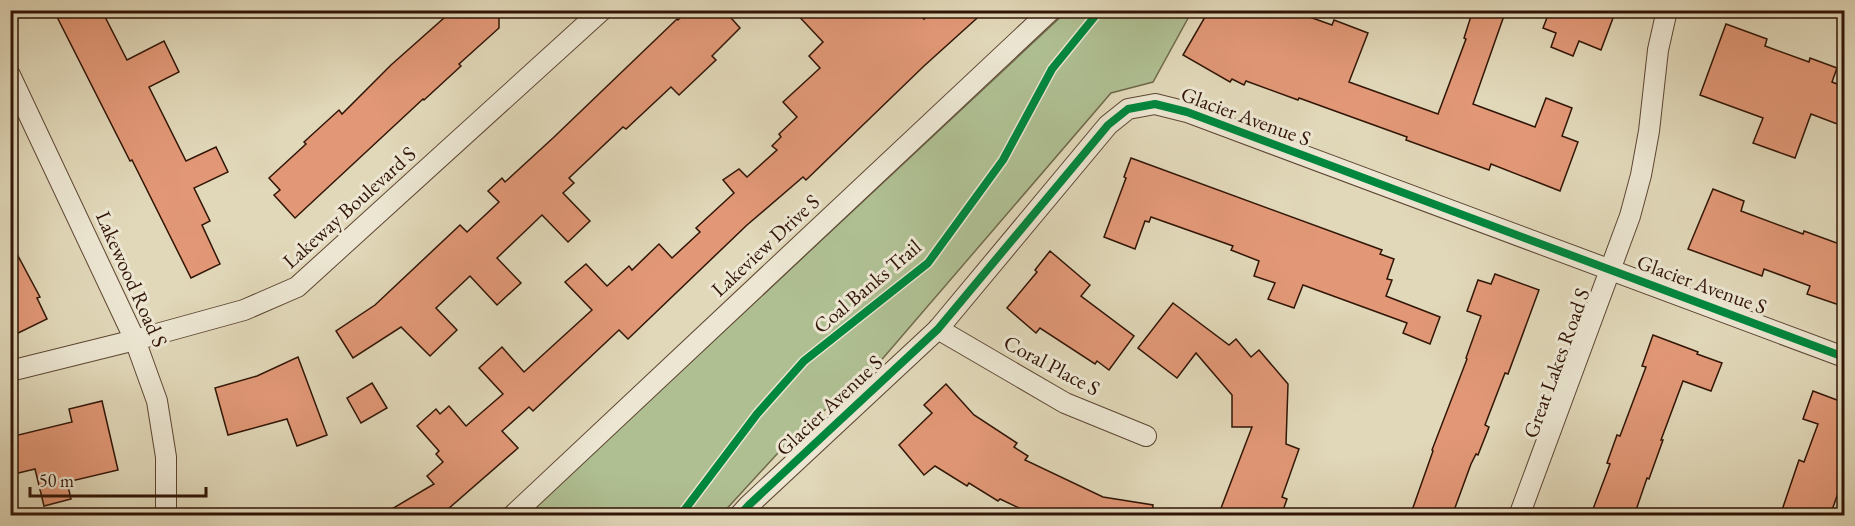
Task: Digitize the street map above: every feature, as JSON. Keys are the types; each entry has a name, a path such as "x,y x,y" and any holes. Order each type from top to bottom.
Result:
{"street":[{"name":"Lakeway Boulevard S","path":"10,371 244,310 297,287 602,10"},
{"name":"Lakeview Drive S","path":"512,516 1051,10"},
{"name":"Great Lakes Road S","path":"1519,516 1630,216 1641,176 1649,131 1658,50 1667,10"},
{"name":"Lakewood Road S","path":"10,75 135,340 157,401 166,457 166,516"},
{"name":"Glacier Avenue S","path":"739,516 748,505 938,329 1108,125 1128,109 1155,104 1186,112 1845,357"},
{"name":"Coral Place S","path":"938,329 1065,403 1146,436"}],"green space":[{"path":"1068,10 1192,11 1153,82 1111,93 878,364 789,441 721,515 527,515"}],"building":[{"path":"453,10 499,10 499,28 459,64 461,66 295,218 274,195 280,190 269,178 339,110 342,114 391,65"},
{"path":"688,10 724,10 740,28 712,56 716,60 679,95 671,87 626,129 623,127 569,178 574,183 563,193 590,221 568,242 542,215 497,258 521,283 497,305 470,276 436,308 457,330 430,356 401,327 353,358 336,331 375,305 460,225 467,232 499,202 488,191 502,178 505,182"},
{"path":"793,10 917,10 924,19 933,10 986,10 924,66 806,180 803,177 747,225 628,339 619,330 533,411 529,407 502,431 518,448 440,516 380,516 434,484 427,476 443,462 436,454 439,451 417,426 436,409 440,414 449,406 466,426 503,394 479,368 502,347 524,372 592,310 565,282 586,264 607,286 629,266 632,270 659,244 672,258 700,232 696,228 734,193 723,180 739,169 747,177 777,150 772,146 781,137 779,134 797,117 783,102 820,68 809,56 823,42"},
{"path":"1209,10 1290,10 1332,25 1334,20 1368,33 1349,82 1438,114 1466,39 1464,38 1473,10 1506,10 1473,104 1535,127 1546,98 1572,108 1562,136 1578,142 1560,191 1491,164 1489,170 1406,140 1407,137 1299,98 1298,100 1246,81 1244,85 1232,79 1230,82 1183,55"},
{"path":"1550,10 1616,10 1601,50 1579,41 1573,56 1551,47 1556,33 1543,28"},
{"path":"54,11 102,11 127,60 164,41 179,72 149,87 186,161 216,147 228,172 194,188 210,221 202,225 220,264 191,278"},
{"path":"1726,24 1767,39 1765,46 1809,62 1810,58 1837,68 1832,82 1845,87 1845,127 1811,114 1795,158 1753,143 1763,118 1700,95"},
{"path":"1131,158 1382,250 1380,254 1394,259 1387,279 1392,280 1386,296 1440,317 1430,344 1403,333 1407,323 1303,285 1294,308 1268,299 1275,283 1254,276 1259,261 1231,250 1233,246 1151,217 1149,222 1145,221 1135,249 1104,237"},
{"path":"1713,189 1744,201 1741,211 1803,234 1804,231 1845,246 1845,307 1807,294 1810,286 1764,269 1762,276 1688,249"},
{"path":"10,241 40,297 37,298 47,319 10,337"},
{"path":"1050,251 1090,285 1081,296 1134,336 1109,370 1097,361 1095,364 1040,328 1036,333 1007,308 1037,272 1035,270"},
{"path":"1495,274 1539,290 1508,374 1505,373 1485,425 1489,427 1478,455 1476,454 1471,464 1452,516 1410,516 1481,316 1467,311 1478,280 1491,284"},
{"path":"1173,303 1229,345 1236,339 1251,357 1259,350 1288,384 1286,444 1299,449 1282,497 1287,499 1281,516 1218,516 1252,427 1232,427 1232,395 1196,353 1177,378 1138,348"},
{"path":"1653,335 1722,363 1711,391 1683,381 1634,516 1610,516 1593,509 1610,464 1607,463 1617,435 1620,436 1646,367 1642,366"},
{"path":"298,357 327,435 297,446 287,419 228,435 215,388 257,376"},
{"path":"372,383 387,408 361,423 347,398"},
{"path":"946,384 974,415 1017,443 1014,447 1028,456 1025,460 1103,497 1153,505 1152,516 1060,516 1047,509 1044,516 1036,516 1000,499 998,501 969,483 967,486 935,466 924,475 899,445 932,413 924,405"},
{"path":"1813,391 1845,403 1845,473 1830,516 1780,516 1799,460 1804,462 1818,424 1803,419"},
{"path":"102,401 118,470 67,482 71,499 44,506 35,469 10,475 10,437 72,422 69,409"}],"cycle path":[{"name":"Coal Banks Trail","path":"680,516 757,414 804,361 928,263 1003,160 1052,69 1100,10"},
{"path":"739,516 938,329 1108,125 1128,109 1155,104 1187,112 1844,357"}]}
